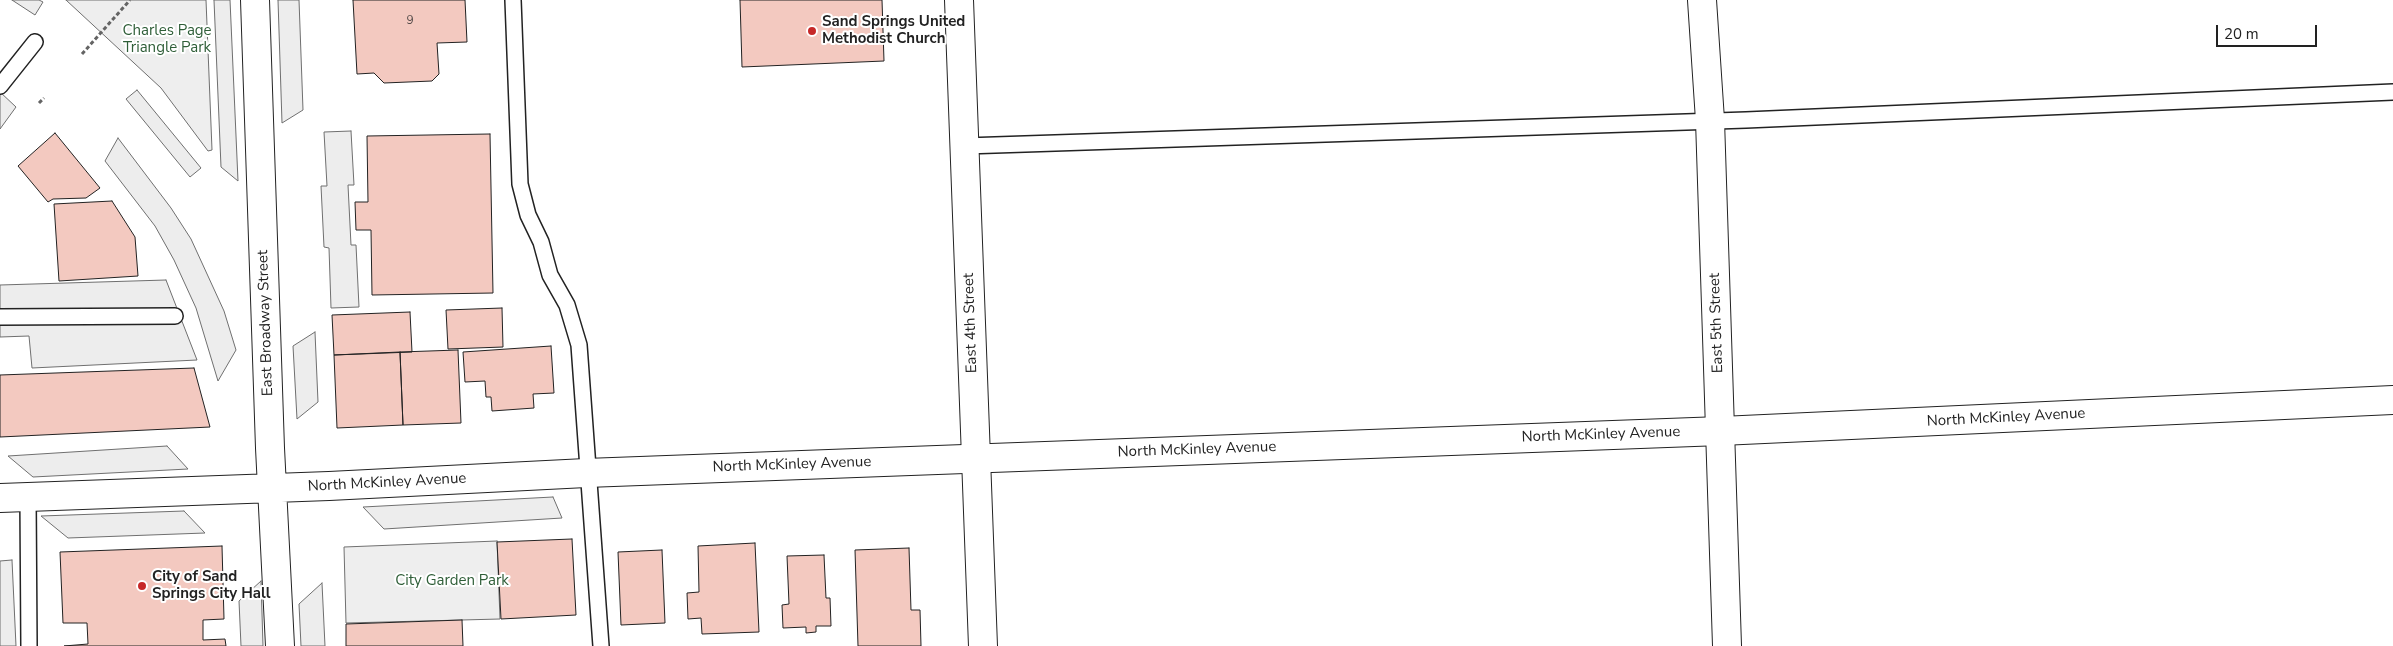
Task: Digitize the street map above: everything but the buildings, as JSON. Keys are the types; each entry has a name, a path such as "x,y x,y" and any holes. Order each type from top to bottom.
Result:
{"main road":[{"name":"East Broadway Street","path":"255,0 280,646"},
{"name":"East 4th Street","path":"959,0 983,646"},
{"name":"East 5th Street","path":"1702,0 1710,120 1727,646"},
{"name":"North McKinley Avenue","path":"0,498 273,488 586,473 1721,431 2393,400"}],"lane":[{"path":"513,0 520,184 528,215 541,242 550,275 567,305 579,345 586,473 601,646"},
{"path":"0,86 35,42"},
{"path":"964,146 1710,120 2393,92"},
{"path":"0,317 175,316"},
{"path":"28,497 29,646"}],"path":[{"path":"82,54 130,0"},
{"path":"39,103 44,98"}],"green space":[{"name":"Charles Page Triangle Park","path":"66,0 206,0 212,150 208,151 161,88"},
{"name":"City Garden Park","path":"497,541 500,619 346,623 344,547"}],"shaded area":[{"path":"12,0 39,0 43,2 35,15"},
{"path":"214,0 230,0 238,181 221,167"},
{"path":"278,0 299,0 303,110 282,123"},
{"path":"137,90 201,168 190,177 126,99"},
{"path":"0,92 16,107 0,129"},
{"path":"351,131 354,185 348,185 351,245 356,245 359,307 331,308 329,248 324,247 321,186 327,186 324,132"},
{"path":"118,138 171,208 191,239 224,311 236,350 218,381 196,308 174,260 155,226 105,161"},
{"path":"166,280 197,360 32,368 29,336 0,337 0,285"},
{"path":"315,332 318,402 297,419 293,346"},
{"path":"167,446 188,469 33,477 8,456"},
{"path":"553,497 562,518 384,529 363,507"},
{"path":"184,511 205,533 68,538 41,516"},
{"path":"12,560 16,646 0,646 0,561"},
{"path":"261,581 263,646 241,646 239,601"},
{"path":"322,583 325,646 301,646 299,604"}],"place":[{"name":"Sand Springs United Methodist Church","path":"812,31"},
{"name":"City of Sand Springs City Hall","path":"142,586"}]}
